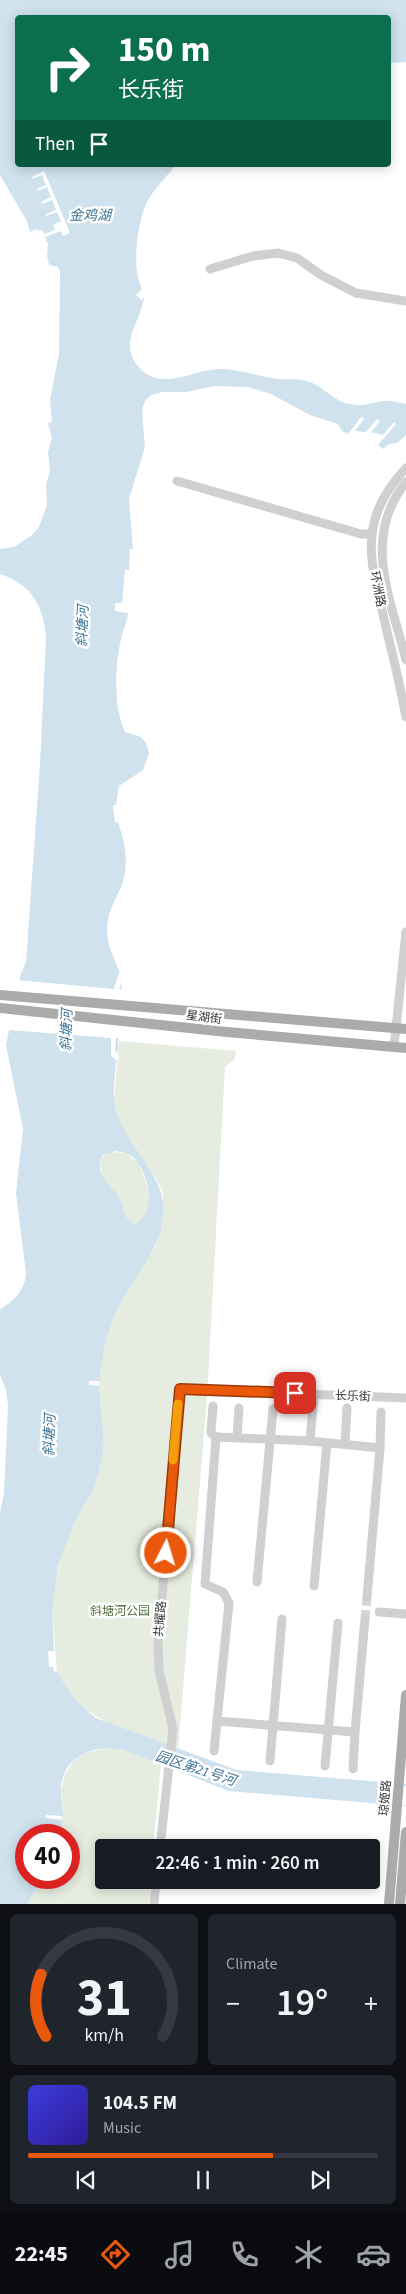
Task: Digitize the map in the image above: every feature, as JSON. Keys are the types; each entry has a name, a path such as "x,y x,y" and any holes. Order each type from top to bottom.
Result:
{"main road":[{"name":"星湖街","path":"0,994 401,1029"},
{"name":"星湖街","path":"0,1008 227,1032 406,1048"},
{"name":"琼姬路","path":"389,1904 406,1695"},
{"path":"400,1904 406,1832"}],"street":[{"path":"210,269 253,256 278,253 297,258 328,279 356,293 380,295 406,301"},
{"name":"环洲路","path":"406,468 393,482 382,500 372,534 372,555 377,588 406,717"},
{"path":"177,481 361,534 372,534"},
{"name":"环洲路","path":"406,482 392,503 387,515 381,549 387,586 406,660"},
{"path":"394,1047 401,1029 406,932"},
{"name":"长乐街","path":"180,1389 406,1398"},
{"name":"共耀路","path":"161,1839 173,1729 159,1670 158,1643 180,1389"},
{"path":"310,1441 314,1394"},
{"path":"212,1406 211,1430 212,1435 216,1437 310,1441 380,1448"},
{"path":"237,1437 239,1408"},
{"path":"345,1444 347,1408"},
{"path":"257,1582 272,1409"},
{"path":"367,1597 380,1448 381,1412"},
{"path":"214,1751 229,1603 223,1592 204,1584 216,1437"},
{"path":"314,1586 327,1443"},
{"path":"378,1612 406,1614"},
{"path":"270,1761 282,1619"},
{"path":"353,1769 365,1619"},
{"path":"325,1766 338,1623"},
{"path":"217,1721 355,1732"},
{"path":"154,1904 155,1889"}],"green space":[{"name":"斜塘河公园","path":"119,1041 236,1051 234,1060 225,1067 207,1397 178,1749 163,1743 154,1839 95,1839 95,1889 150,1889 149,1904 27,1904 36,1889 80,1889 80,1824 61,1824 63,1810 61,1790 65,1774 73,1762 83,1754 104,1748 119,1727 89,1712 75,1699 63,1682 57,1671 52,1611 55,1578 64,1545 74,1523 93,1491 102,1460 104,1441 99,1386 102,1352 108,1331 120,1304 156,1246 163,1219 163,1193 154,1174 139,1166 147,1189 148,1207 146,1215 134,1224 128,1218 118,1196 103,1175 100,1165 101,1158 109,1152 126,1153 138,1163 130,1142 120,1125 114,1101"}],"water":[{"path":"0,0 406,0 406,62 391,63 391,15 15,15 15,167 174,167 149,198 141,218 136,257 142,289 136,295 141,300 144,298 130,340 132,357 138,366 147,374 156,378 178,378 223,369 276,379 306,381 315,384 345,403 354,405 386,401 406,404 406,435 397,443 389,444 383,449 378,445 396,424 394,422 383,435 371,432 380,421 377,419 366,432 355,431 364,419 361,417 348,434 342,431 338,424 310,415 271,394 248,387 215,386 186,392 162,392 151,395 145,401 142,410 145,447 129,499 133,549 130,549 129,570 125,570 122,603 115,603 115,611 128,613 119,650 116,686 118,710 125,732 141,737 146,743 149,753 143,770 119,786 116,805 113,805 115,823 118,822 123,838 126,863 124,879 109,916 107,934 122,982 114,1086 116,1110 128,1138 146,1162 160,1188 163,1202 163,1218 155,1247 112,1322 102,1357 100,1381 89,1381 89,1385 99,1386 104,1441 102,1460 93,1491 74,1523 58,1565 52,1611 54,1651 48,1651 49,1667 53,1667 54,1672 57,1671 74,1697 96,1718 237,1770 406,1784 406,1806 229,1791 124,1750 94,1750 76,1759 64,1774 61,1785 63,1816 46,1815 46,1818 62,1820 61,1824 15,1824 15,1889 36,1889 27,1904 0,1904 0,1513 4,1494 8,1405 6,1390 0,1375 0,1309 10,1302 21,1290 26,1274 16,1193 23,1129 6,1045 21,973 26,962 40,765 46,636 42,615 34,597 20,584 0,574 0,549 14,547 32,535 39,527 47,505 46,485 50,471 48,452 52,438 48,423 52,422 50,400 59,354 60,272 58,267 49,265 47,255 48,244 42,230 38,231 37,229 30,232 27,221 0,175","holes":["116,1151 128,1154 139,1164 147,1182 148,1193 147,1211 142,1219 135,1224 126,1216 119,1197 104,1178 100,1167 103,1155"]}],"pier":[{"path":"44,171 70,233 63,236 61,231 45,237 44,234 55,230 53,225 61,221 57,212 46,216 46,214 56,210 52,200 42,204 41,202 51,197 47,187 37,191 37,189 46,185 42,175 33,179 32,177"},
{"path":"119,973 124,977 119,989 124,990 121,1039 116,1038 115,1050 119,1056 118,1061 111,1056 111,1038 9,1030 17,980 114,989"},
{"path":"389,1784 406,1786 406,1805 387,1803"}],"tunnel":[{"path":"365,1619 367,1597"}],"slow traffic":[{"path":"173,1460 178,1404"}],"route":[{"path":"166,1553 180,1389 295,1393"}],"water label":[{"name":"金鸡湖","path":"90,215"},
{"name":"斜塘河","path":"82,626"},
{"name":"斜塘河","path":"66,1030"},
{"name":"斜塘河","path":"49,1435"},
{"name":"园区第21号河","path":"196,1768"}]}
